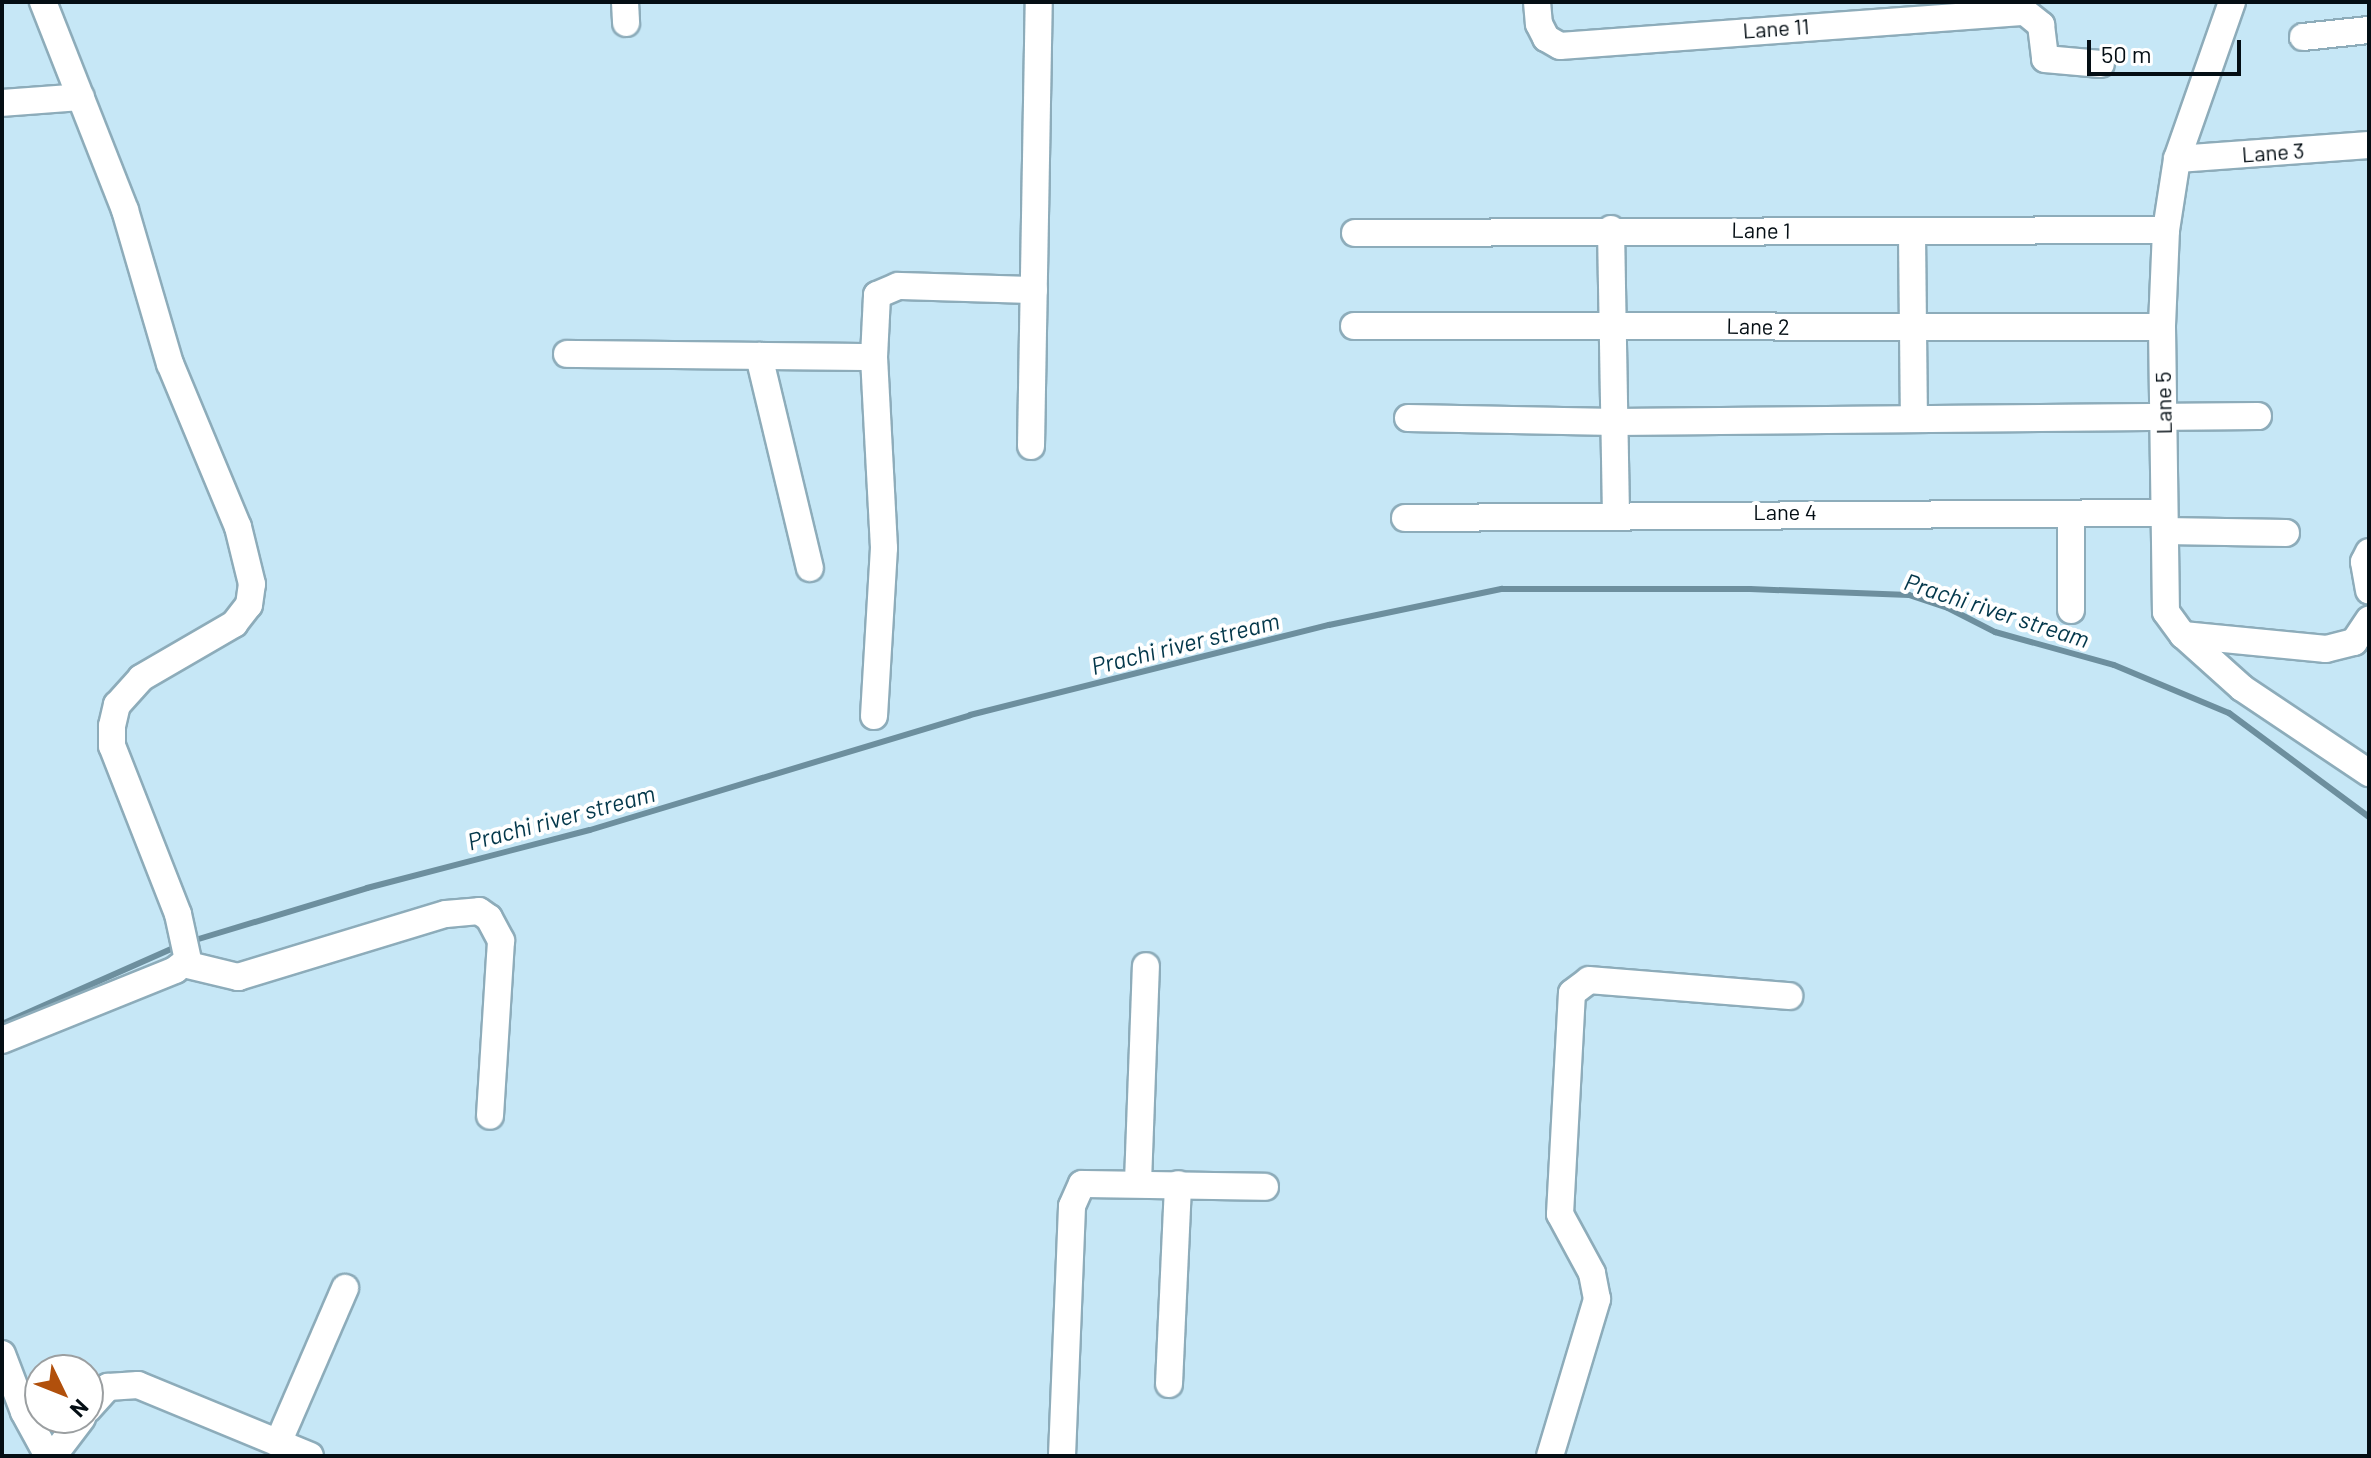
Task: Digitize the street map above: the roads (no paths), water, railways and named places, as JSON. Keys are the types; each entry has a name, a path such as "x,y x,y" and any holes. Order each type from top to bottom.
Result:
{"street":[{"path":"43,2 125,210 170,364 249,559 252,584 249,605 234,624 141,678 117,705 112,726 112,746 178,914 186,962"},
{"path":"1031,446 1039,2"},
{"name":"Lane 5","path":"2183,635 2166,612 2162,327 2166,230 2177,159 2232,2"},
{"name":"Lane 11","path":"1538,13 1546,38 1560,46 1579,46 2025,12 2041,25 2045,59 2101,64"},
{"path":"2303,37 2369,30"},
{"path":"2,103 81,97"},
{"name":"Lane 3","path":"2177,159 2369,145"},
{"path":"1611,229 1616,514"},
{"name":"Lane 1","path":"1355,233 1611,229 1912,234 2166,230"},
{"path":"1912,234 1914,417"},
{"path":"874,716 884,548 873,307 883,289 1034,290"},
{"name":"Lane 2","path":"1354,326 2162,327"},
{"path":"567,354 874,357"},
{"path":"759,356 810,568"},
{"path":"1408,418 1615,422 1914,417 2163,420 2258,416"},
{"name":"Lane 4","path":"1405,518 1616,514 2071,515 2286,533"},
{"path":"2071,515 2071,610"},
{"path":"2369,552 2364,562 2369,591"},
{"path":"2183,635 2326,649 2362,631"},
{"path":"2183,635 2242,688 2369,773"},
{"path":"2,1040 186,962 238,977 446,914 479,911 489,918 501,941 490,1116"},
{"path":"1138,1182 1146,966"},
{"path":"1550,1456 1597,1299 1592,1273 1560,1214 1572,993 1589,980 1789,996"},
{"path":"1062,1456 1075,1193 1094,1180 1265,1187"},
{"path":"1169,1384 1178,1184"},
{"path":"278,1443 345,1288"},
{"path":"2,1354 24,1412 51,1456 69,1434"},
{"path":"104,1391 108,1387 138,1385 310,1456"}],"waterway":[{"name":"Prachi river stream","path":"192,941 367,888 590,830 970,715 1329,625 1502,589 1750,589 1909,595 1948,608 1995,632 2114,665 2229,713 2369,817"},
{"name":"Prachi river stream","path":"2,1024 178,946"}]}
